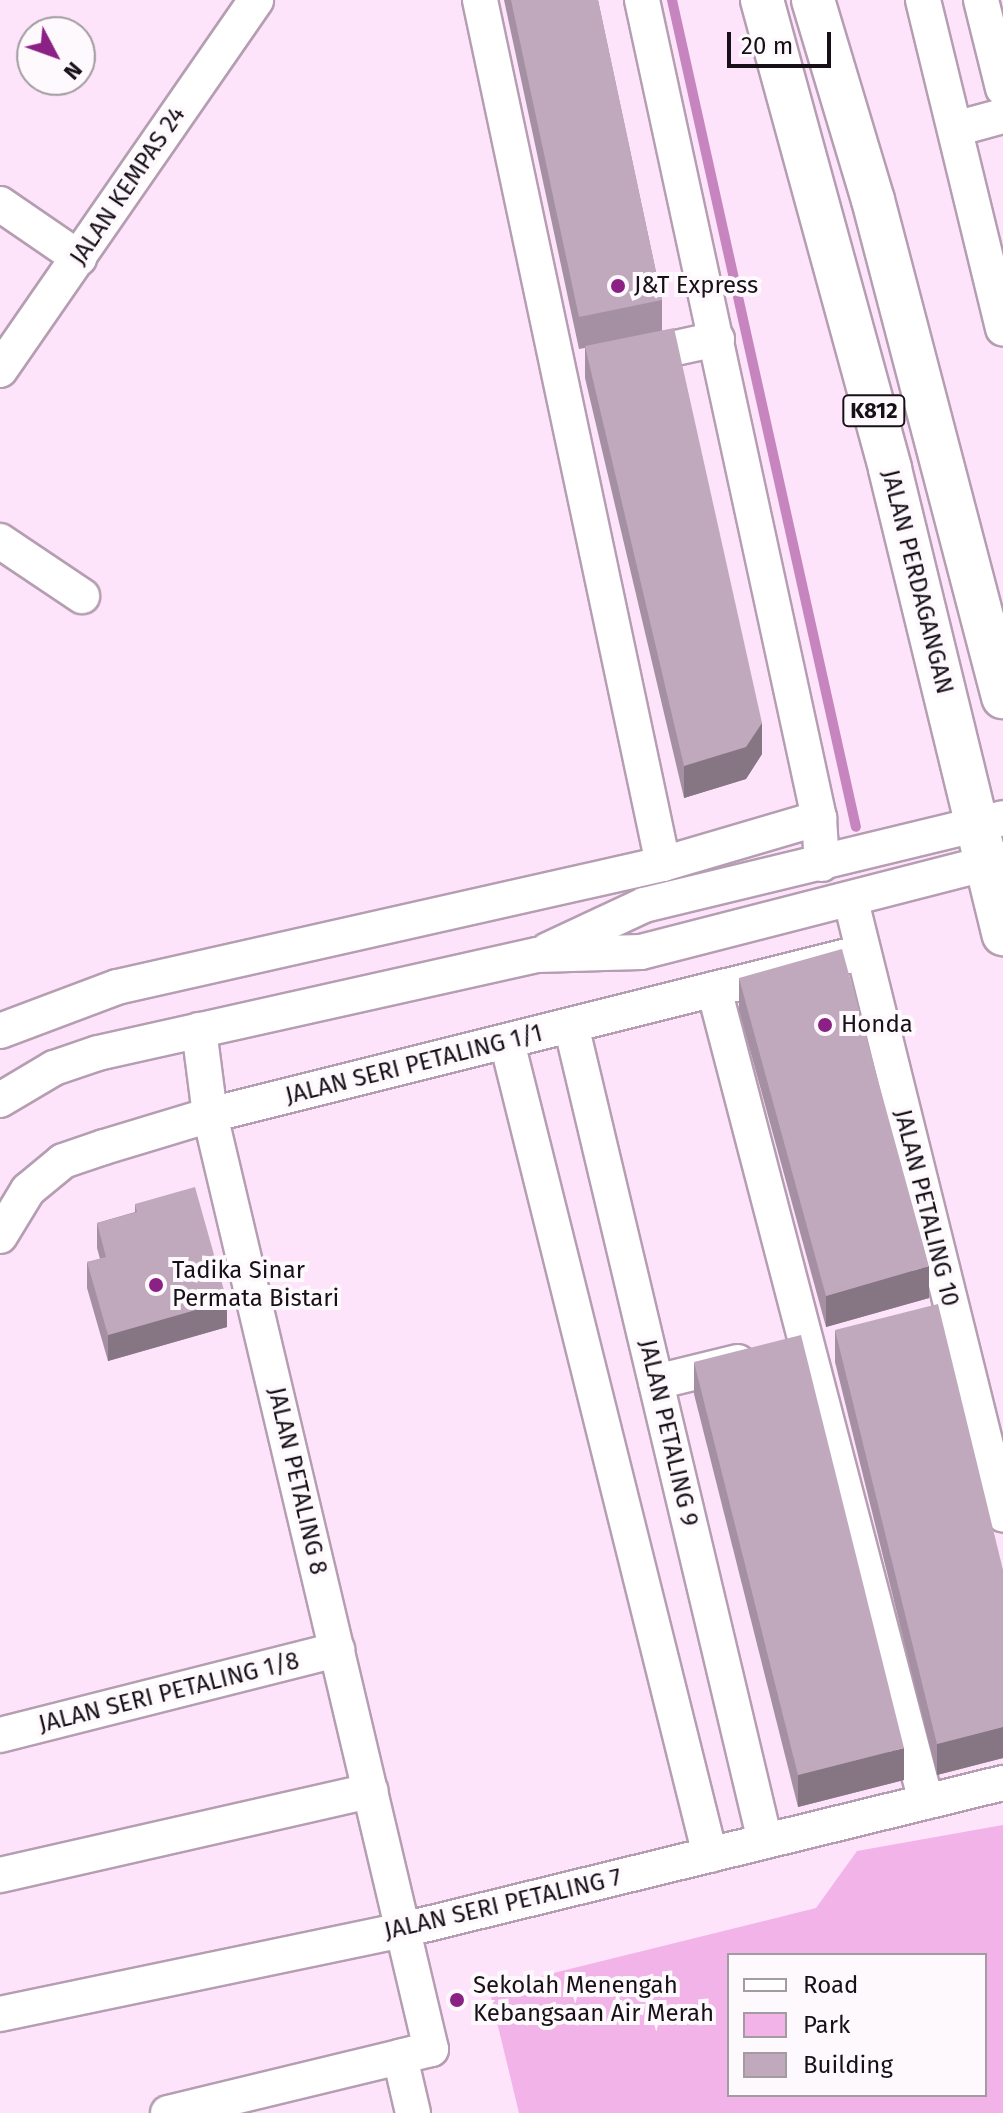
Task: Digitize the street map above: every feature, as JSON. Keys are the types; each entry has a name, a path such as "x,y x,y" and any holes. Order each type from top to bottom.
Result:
{"main road":[{"name":"JALAN PERDAGANGAN","path":"762,0 989,821 1003,934"},
{"name":"K812","path":"813,0 873,200 1003,697"}],"street":[{"path":"480,0 587,369 663,864"},
{"path":"642,0 819,818 822,864"},
{"path":"923,0 955,129 997,276 1003,328"},
{"path":"981,0 1003,88"},
{"name":"JALAN KEMPAS 24","path":"0,370 79,258 248,3"},
{"path":"955,129 1003,116"},
{"path":"0,204 79,258"},
{"path":"587,369 717,339"},
{"path":"0,541 82,596"},
{"path":"0,1031 117,987 663,864 819,818"},
{"path":"537,955 644,905 989,821"},
{"path":"0,1100 54,1068 98,1053 537,955 641,952 851,901 995,861"},
{"name":"JALAN PETALING 10","path":"851,901 937,1314 1003,1514"},
{"name":"JALAN SERI PETALING 1/1","path":"0,1236 28,1190 63,1161 210,1115 863,952"},
{"path":"714,989 821,1342 926,1802"},
{"name":"JALAN PETALING 9","path":"571,1025 765,1841"},
{"name":"JALAN PETALING 8","path":"199,1030 210,1115 431,2049 400,2057"},
{"path":"507,1042 710,1855"},
{"path":"656,1382 821,1342"},
{"name":"JALAN SERI PETALING 1/8","path":"0,1735 337,1650"},
{"name":"JALAN SERI PETALING 7","path":"0,2014 403,1930 1003,1783"},
{"path":"0,1875 371,1791"},
{"path":"168,2113 400,2057 413,2113"}],"green space":[{"path":"1003,1825 1003,2113 519,2113 489,1989 816,1908 857,1851"}],"building":[{"path":"511,0 598,0 662,300 579,317"},
{"path":"674,328 762,723 746,747 684,766 585,346"},
{"path":"842,949 929,1266 826,1296 739,978"},
{"name":"Tadika Sinar Permata Bistari","path":"195,1187 227,1301 108,1335 87,1262 106,1257 97,1223 137,1212 135,1204"},
{"path":"938,1304 1003,1570 1003,1727 937,1744 835,1330"},
{"path":"801,1335 904,1748 798,1775 694,1362"}],"waterway":[{"path":"672,0 856,827"}],"place":[{"name":"J&T Express","path":"618,286"},
{"name":"Honda","path":"825,1025"},
{"name":"Tadika Sinar Permata Bistari","path":"156,1285"},
{"name":"Sekolah Menengah Kebangsaan Air Merah","path":"457,2000"}]}
